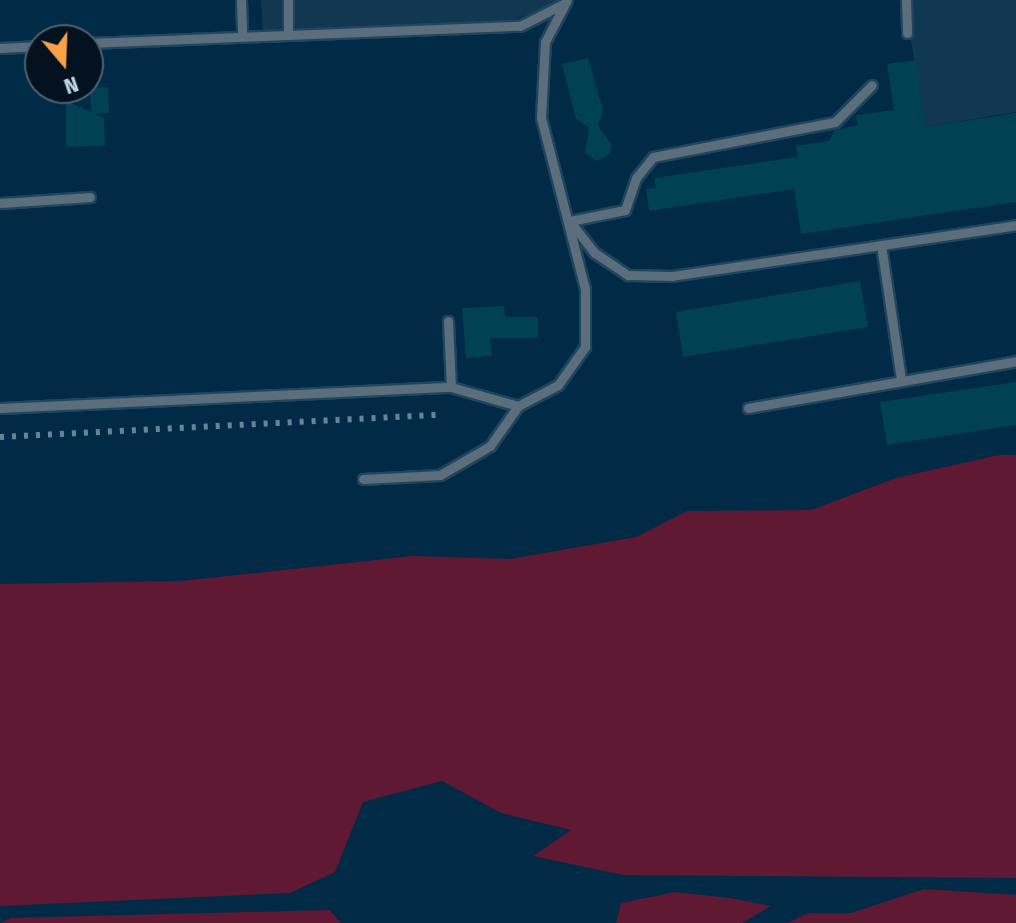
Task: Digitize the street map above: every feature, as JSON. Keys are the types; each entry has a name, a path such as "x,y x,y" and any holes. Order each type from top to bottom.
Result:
{"lane":[{"path":"241,0 242,36"},
{"path":"288,0 288,34"},
{"path":"906,0 907,33"},
{"path":"104,42 520,26 565,2"},
{"path":"363,479 440,475 490,446 518,406 558,385 585,347 585,289 570,221 541,118 545,42 565,2"},
{"path":"0,48 24,47"},
{"path":"570,221 625,210 636,178 653,157 835,122 872,85"},
{"path":"0,203 90,197"},
{"path":"570,221 595,253 628,275 672,276 1016,225"},
{"path":"881,245 901,379"},
{"path":"448,321 451,387"},
{"path":"748,408 1016,361"},
{"path":"0,408 451,387 518,406"}],"shaded area":[{"path":"261,0 567,0 498,26 263,36"},
{"path":"904,0 1016,0 1016,112 926,127"},
{"path":"999,455 1016,455 1016,878 623,875 533,856 571,830 501,813 442,781 363,802 335,872 290,893 0,906 0,584 181,581 413,556 510,559 636,537 687,511 811,510 896,478"},
{"path":"924,889 1016,895 1016,923 788,923 808,913 851,913"},
{"path":"675,892 771,906 742,923 616,923 621,903"},
{"path":"330,910 341,923 0,923 11,918"}],"building":[{"path":"588,58 603,110 598,126 612,145 610,154 597,161 585,153 589,128 576,118 562,64"},
{"path":"916,60 926,127 1016,113 1016,202 801,234 794,189 649,211 646,189 656,188 654,178 798,157 796,146 829,141 835,130 858,125 856,115 894,110 887,64"},
{"path":"104,87 108,87 109,113 94,114 104,118 105,146 66,147 66,104 91,112 91,104 104,104"},
{"path":"860,281 868,327 683,357 676,312"},
{"path":"504,306 505,317 538,317 538,338 490,338 492,356 466,358 462,308"},
{"path":"1016,382 1016,425 887,445 880,402"}],"railway":[{"path":"0,437 439,415"}]}
